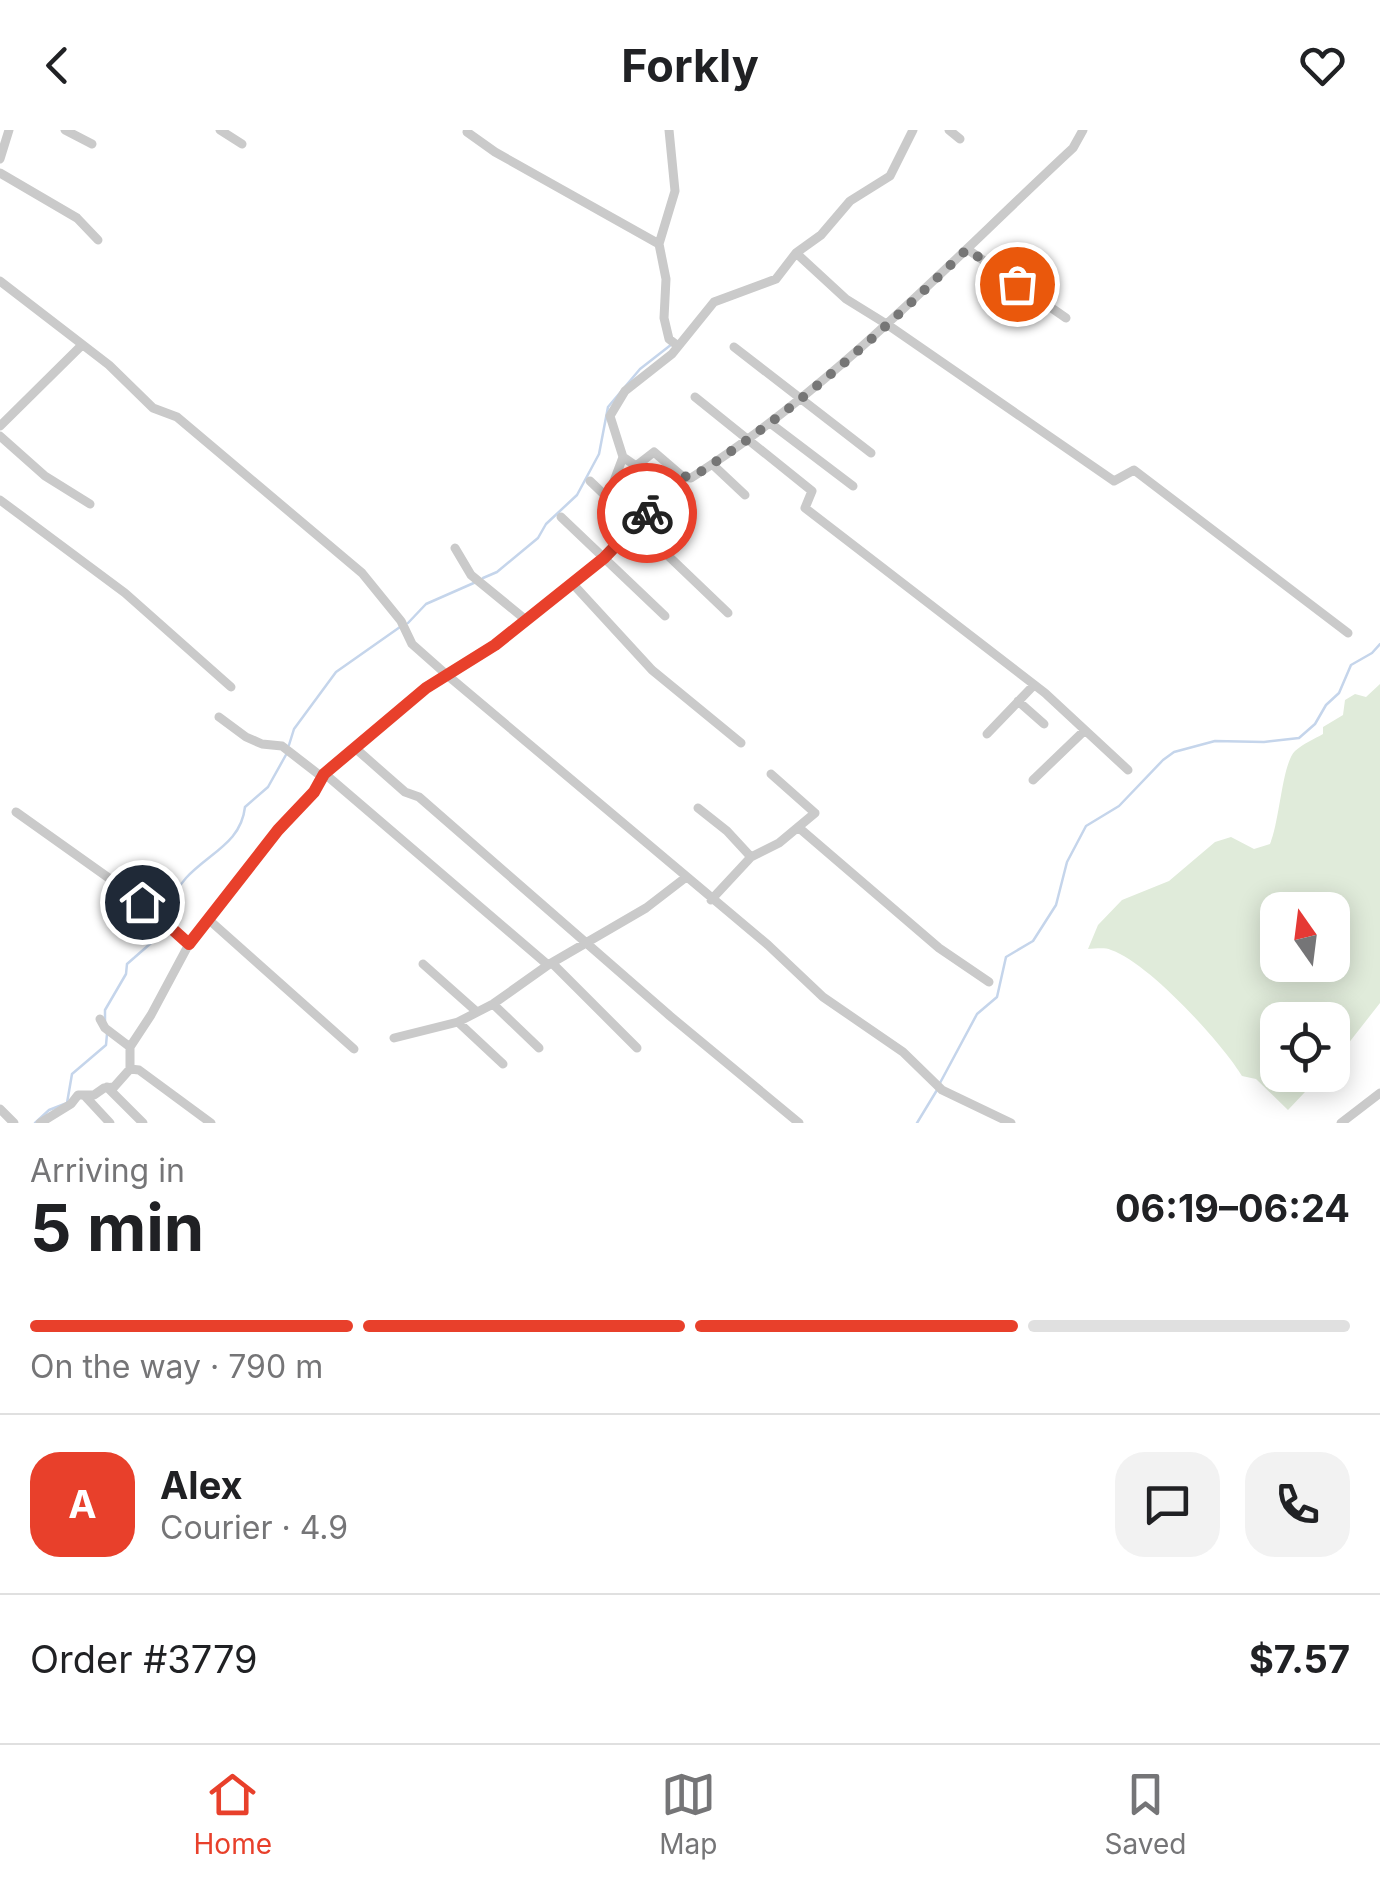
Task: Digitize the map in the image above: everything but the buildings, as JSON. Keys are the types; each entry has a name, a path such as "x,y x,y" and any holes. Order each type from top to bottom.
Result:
{"street":[{"path":"0,159 9,130"},
{"path":"65,130 92,144"},
{"path":"220,130 242,144"},
{"path":"669,130 675,191 659,244 666,279 664,318 669,338 678,346"},
{"path":"913,130 895,170 858,194 821,235 796,253 776,279 714,302 678,346 636,380 612,409 611,424 623,456 636,466 654,452 691,478 770,423 888,324 1073,148 1083,130"},
{"path":"948,130 960,139"},
{"path":"466,132 659,244"},
{"path":"0,174 78,218 98,240"},
{"path":"967,249 1066,318"},
{"path":"796,253 846,299 1114,481 1134,470 1348,633"},
{"path":"1,284 109,365 153,408 176,418 362,573 403,626 412,644 823,997 903,1052 938,1087 1007,1122"},
{"path":"0,426 81,346"},
{"path":"734,346 871,453"},
{"path":"695,397 813,492 805,508 1034,685 1128,770"},
{"path":"770,423 852,486"},
{"path":"0,436 45,476 90,504"},
{"path":"608,496 623,456"},
{"path":"712,464 745,495"},
{"path":"40,1123 82,1093 94,1096 114,1087 130,1068 130,1046 189,944 278,830 314,792 323,775 426,688 474,660 604,558 684,476"},
{"path":"590,481 728,613"},
{"path":"0,500 125,593 232,687"},
{"path":"561,517 665,616"},
{"path":"454,548 471,575 526,620"},
{"path":"572,582 652,670 741,743"},
{"path":"987,734 1034,685"},
{"path":"1018,700 1044,724"},
{"path":"219,718 255,740 286,749 323,775 550,964 637,1048"},
{"path":"1033,780 1084,732"},
{"path":"355,748 405,792 418,796 586,945 799,1123"},
{"path":"710,900 751,857 779,843 815,813 772,774"},
{"path":"698,808 751,857"},
{"path":"16,812 161,917 189,944"},
{"path":"798,827 939,948 989,982"},
{"path":"394,1038 458,1022 493,1004 685,878"},
{"path":"208,919 354,1050"},
{"path":"423,964 477,1012"},
{"path":"493,1004 538,1048"},
{"path":"458,1022 503,1064"},
{"path":"105,1026 130,1046"},
{"path":"130,1068 210,1123"},
{"path":"107,1087 143,1123"},
{"path":"82,1093 110,1123"},
{"path":"1341,1123 1380,1093"},
{"path":"0,1109 14,1123"}],"green space":[{"path":"1380,684 1380,1003 1350,1041 1350,1002 1260,1002 1260,1083 1242,1076 1202,1025 1144,970 1111,950 1088,949 1098,925 1122,900 1169,881 1215,842 1231,837 1254,849 1270,844 1291,758 1295,751 1323,734 1323,727 1343,715 1345,700 1355,694 1366,697"},
{"path":"1269,1092 1305,1092 1288,1110"}],"waterway":[{"path":"483,578 497,572 538,538 546,524 577,495 599,454 608,407 640,369 672,344"},
{"path":"408,623 426,604 476,582"},
{"path":"289,745 294,729 336,672 400,627"},
{"path":"940,1083 977,1014 997,997 1006,957 1033,941 1056,905 1067,862 1086,826 1119,806 1174,752 1215,741 1299,738 1339,693 1351,665 1380,644"},
{"path":"165,912 186,878 231,839 245,807 268,787 287,753"},
{"path":"105,1021 105,1010 126,974 127,964 158,937 161,920"},
{"path":"35,1123 49,1110 67,1103 72,1074 106,1045 107,1034"},
{"path":"917,1123 937,1090"}],"way so far":[{"path":"647,513 684,476 691,478 712,464 831,376 967,249 1017,284"}],"route":[{"path":"142,902 189,944 278,830 314,792 324,774 426,688 495,645 604,558 647,513"}]}
